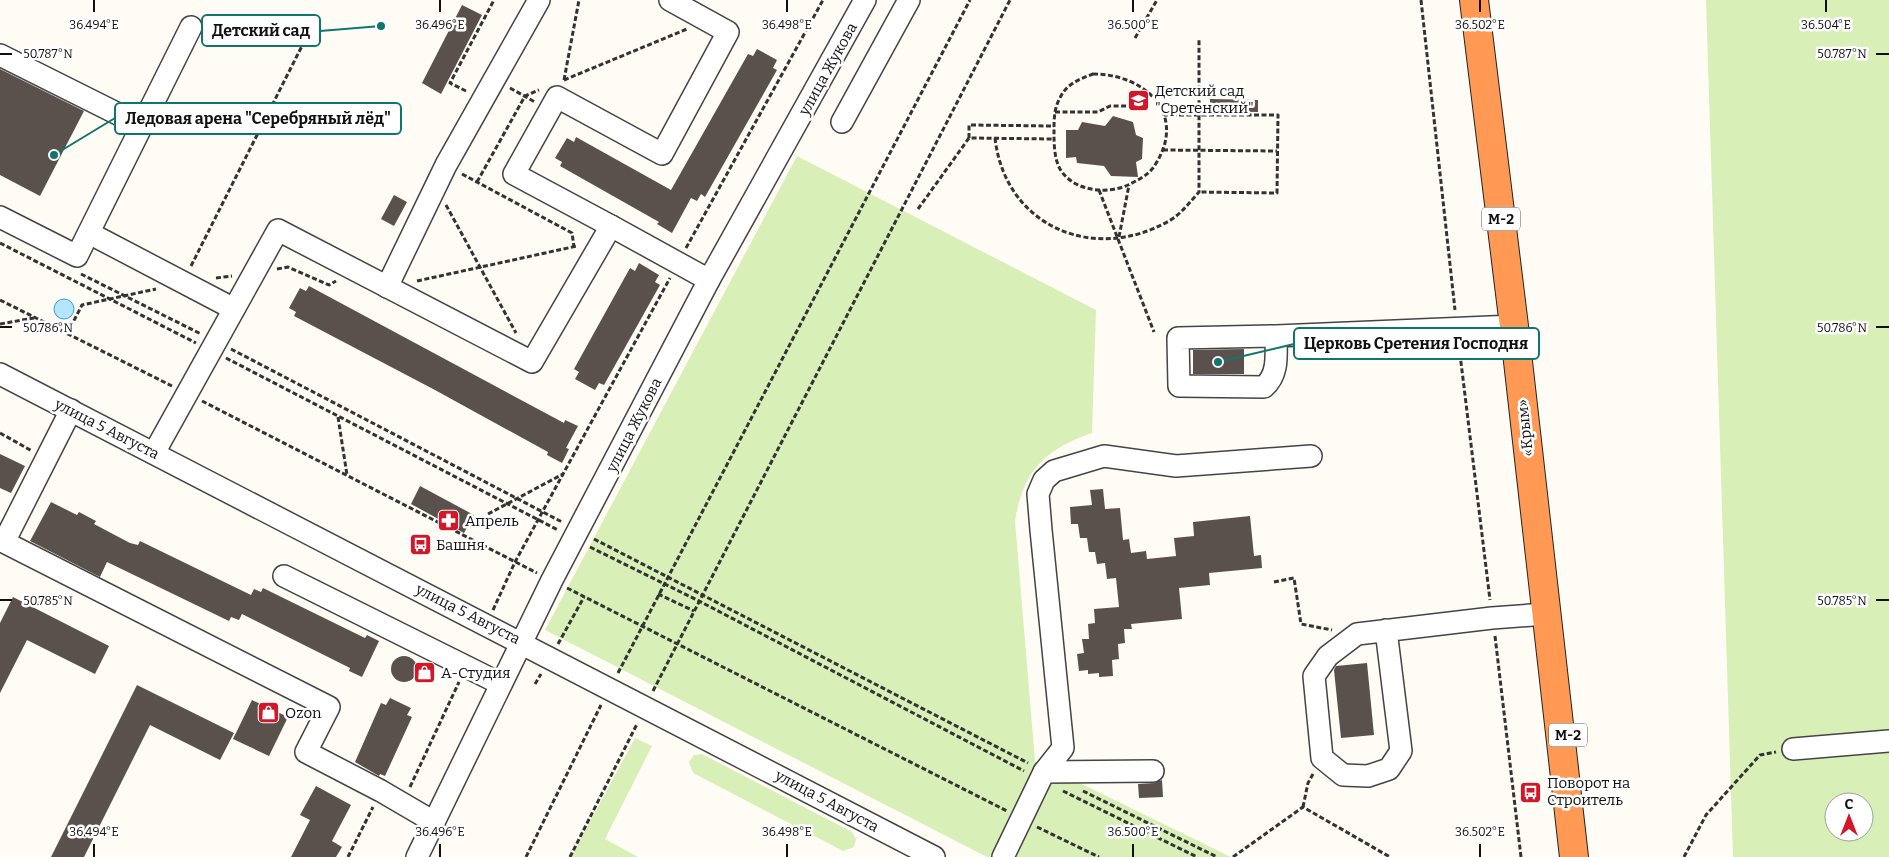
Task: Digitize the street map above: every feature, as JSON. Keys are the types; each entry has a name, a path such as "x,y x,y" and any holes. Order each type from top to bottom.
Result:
{"highway":[{"name":"«Крым»","path":"1474,0 1514,326 1574,857"},
{"name":"«Крым»","path":"1483,0 1523,326 1582,857"}],"street":[{"path":"387,287 446,165 539,0"},
{"path":"670,0 728,32 662,154 557,97 514,174 607,233 678,262 709,280"},
{"name":"улица Жукова","path":"417,857 521,642 709,280 866,0"},
{"path":"842,122 909,0"},
{"path":"0,217 77,256 191,27"},
{"path":"0,55 142,126"},
{"path":"154,453 278,230 532,362 607,233"},
{"path":"89,233 234,309"},
{"path":"1276,336 1276,366 1272,380 1264,387 1179,386 1178,338 1514,326"},
{"name":"улица 5 Августа","path":"0,374 934,857"},
{"path":"71,410 4,542 329,707 306,752 381,791 434,822"},
{"path":"1003,857 1042,776 1063,748 1040,530 1038,494 1044,480 1054,471 1104,456 1176,466 1311,456"},
{"path":"284,576 501,684"},
{"path":"1386,630 1400,751 1389,769 1368,776 1343,775 1322,758 1314,676 1328,656 1357,634 1386,630 1492,618 1546,614"},
{"path":"1793,748 1889,740"},
{"path":"1042,776 1153,771"}],"path":[{"path":"482,100 450,83 494,0"},
{"path":"564,80 579,0"},
{"path":"486,624 515,562 823,0"},
{"path":"526,857 658,594 970,0"},
{"path":"570,857 699,601 1010,0"},
{"path":"1135,38 1157,0"},
{"path":"1421,0 1457,327 1521,857"},
{"path":"183,282 309,32"},
{"path":"995,138 997,159 1006,182 1020,201 1035,215 1068,234 1101,240 1118,239 1169,221 1183,210 1198,192 1199,39"},
{"path":"1093,74 1110,74 1140,85 1157,99 1164,115 1166,135 1163,150 1154,167 1143,177 1130,184 1117,190 1099,190 1082,187 1069,180 1059,168 1054,139 1055,112 1060,97 1078,79 1093,74"},
{"path":"494,80 549,110"},
{"path":"1055,112 1098,112 1110,106 1140,106"},
{"path":"1164,115 1278,115 1277,193 1198,192"},
{"path":"918,209 969,138 969,125 1054,126"},
{"path":"969,138 1054,139"},
{"path":"1163,150 1277,152"},
{"path":"446,165 572,233 574,247"},
{"path":"1118,239 1130,184"},
{"path":"436,186 532,362"},
{"path":"1099,190 1154,332"},
{"path":"387,287 574,247 607,233"},
{"path":"0,243 214,346 518,499 543,512 576,535 664,583 1197,857"},
{"path":"76,271 214,346 338,417 539,520 668,576 1042,776"},
{"path":"0,324 35,318"},
{"path":"338,417 348,476"},
{"path":"0,434 45,458"},
{"path":"488,514 564,474"},
{"path":"1274,582 1294,578 1301,624 1357,634"},
{"path":"658,594 694,611"},
{"path":"536,684 584,597"},
{"path":"402,803 466,667"},
{"path":"1684,857 1706,815 1760,754 1793,748"},
{"path":"1233,857 1303,807 1308,783 1322,758"},
{"path":"1079,789 1217,857"},
{"path":"348,857 381,791"},
{"path":"1303,807 1390,857"}],"green space":[{"path":"1706,0 1889,0 1889,857 1733,857"},
{"path":"797,156 1096,310 1092,433 1061,446 1039,464 1030,475 1024,488 1015,521 1035,761 1231,857 987,857 545,630"},
{"path":"635,738 652,746 605,839 638,857 571,857"},
{"path":"702,754 852,832 856,839 854,847 843,851 693,773 689,762 694,755"}],"water":[{"path":"64,299 71,302 74,309 71,316 64,319 57,316 54,309 57,302"}],"building":[{"path":"462,5 482,15 441,94 422,83"},
{"path":"757,49 777,60 773,68 777,70 705,197 701,194 697,201 691,198 672,233 657,224 659,222 560,166 562,162 555,158 567,138 574,142 576,137 671,190 748,54 753,56"},
{"path":"0,69 84,111 40,196 0,175"},
{"path":"1210,99 1258,100 1258,112 1210,111"},
{"path":"1113,116 1133,122 1136,135 1143,138 1142,159 1136,162 1138,177 1111,176 1104,166 1077,163 1076,157 1066,158 1066,130 1078,130 1082,122 1105,126"},
{"path":"394,195 407,202 394,226 381,219"},
{"path":"639,263 659,275 655,282 660,285 604,385 599,383 595,390 575,379 579,372 574,369 630,268 635,271"},
{"path":"309,286 564,423 565,420 578,426 566,448 569,449 562,463 547,455 548,452 435,390 294,316 296,312 289,308 300,288 306,291"},
{"path":"1244,349 1244,374 1193,374 1193,350"},
{"path":"0,454 25,466 11,493 0,488"},
{"path":"420,486 474,515 464,533 411,504"},
{"path":"1103,489 1105,509 1120,508 1123,540 1129,539 1131,553 1146,551 1147,559 1176,556 1174,538 1194,536 1193,522 1250,516 1254,556 1261,555 1262,568 1209,573 1210,585 1179,588 1182,619 1131,624 1132,629 1124,629 1125,643 1118,644 1119,659 1112,660 1113,676 1099,677 1099,673 1088,674 1088,670 1079,671 1077,654 1084,653 1082,639 1089,639 1088,624 1095,623 1094,609 1119,607 1116,578 1107,579 1105,563 1097,564 1095,552 1089,552 1087,538 1080,538 1078,524 1071,524 1070,507 1092,505 1090,490"},
{"path":"51,502 77,515 79,512 96,521 94,524 130,543 138,545 140,541 251,595 254,589 261,592 263,588 365,638 367,635 379,641 362,677 349,671 350,668 242,614 239,620 231,617 229,621 107,562 100,577 30,541"},
{"path":"13,597 109,646 95,674 27,640 0,693 0,623"},
{"path":"404,656 413,660 417,669 413,678 404,682 395,678 391,669 395,660"},
{"path":"1367,663 1374,735 1341,738 1334,670 1336,666"},
{"path":"137,685 234,733 220,760 150,725 84,857 51,857"},
{"path":"390,698 411,708 407,715 412,717 385,776 380,774 379,776 355,762 381,703 386,705"},
{"path":"252,700 288,717 269,756 233,739"},
{"path":"1162,780 1163,797 1139,798 1138,784 1154,783"},
{"path":"316,786 351,805 332,841 342,847 336,857 291,857 310,820 300,815"}],"place":[{"name":"Детский сад","path":"381,26"},
{"name":"Детский сад \"Сретенский\"","path":"1139,100"},
{"name":"Ледовая арена \"Серебряный лёд\"","path":"54,155"},
{"name":"Церковь Сретения Господня","path":"1218,362"},
{"name":"Апрель","path":"449,521"},
{"name":"Башня","path":"420,545"},
{"name":"А-Студия","path":"425,673"},
{"name":"Ozon","path":"269,713"},
{"name":"Поворот на Строитель","path":"1531,792"}]}
